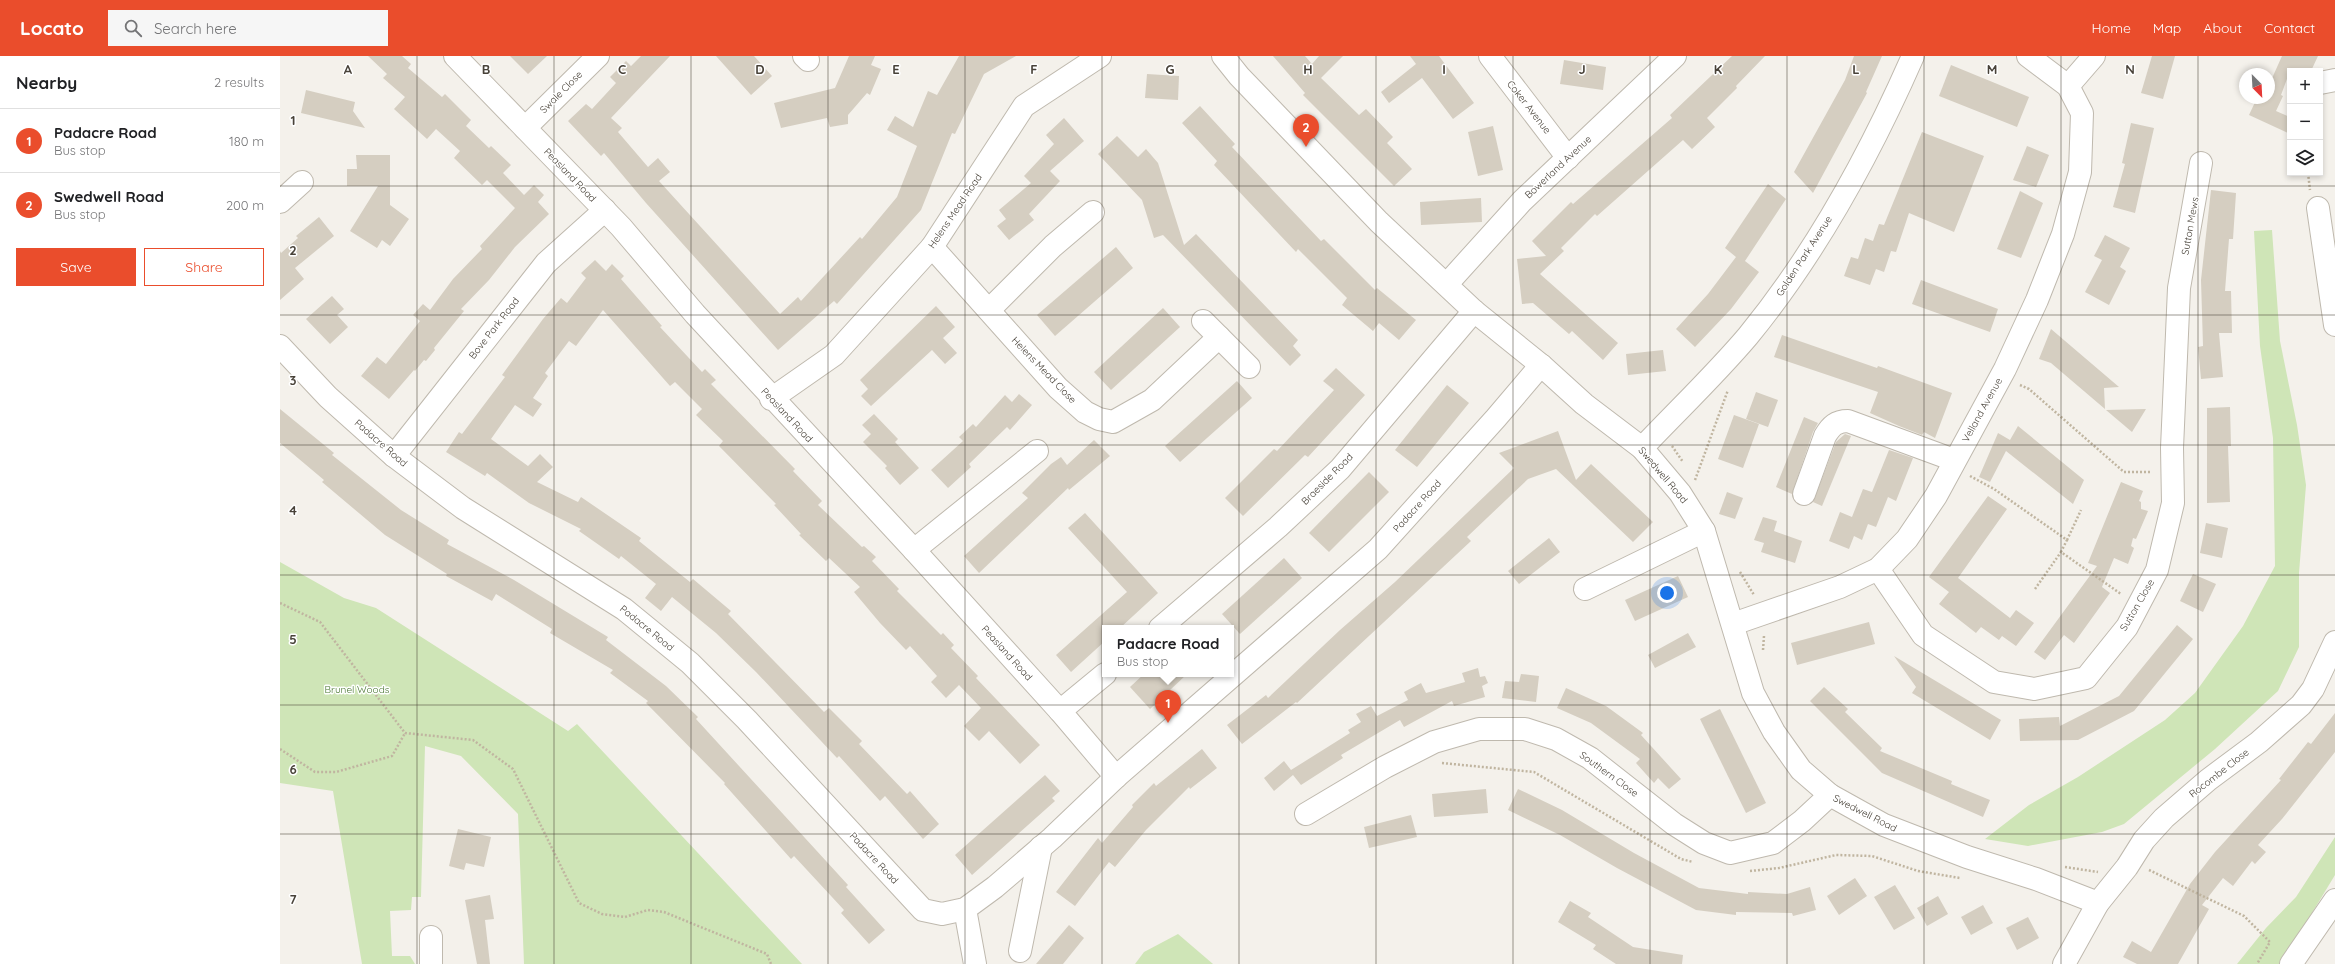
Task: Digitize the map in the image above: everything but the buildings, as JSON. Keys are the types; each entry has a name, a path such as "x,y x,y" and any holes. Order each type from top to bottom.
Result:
{"street":[{"name":"Peasland Road","path":"455,56 605,210 772,399 914,550 1060,711 1116,777"},
{"name":"Swale Close","path":"525,128 598,56"},
{"name":"Helens Mead Road","path":"772,399 834,355 932,247 1024,106 1100,56"},
{"name":"Swedwell Road","path":"1222,56 1244,82 1379,222 1447,284 1474,311 1540,365 1584,404 1642,448 1680,493 1704,531 1753,693 1774,732 1801,770 1830,795 1884,825 1967,858 2036,879 2098,903"},
{"name":"Coker Avenue","path":"1490,56 1568,158"},
{"name":"Bowerland Avenue","path":"1447,284 1522,201 1675,56"},
{"name":"Golden Park Avenue","path":"1642,448 1748,336 1794,274 1849,185 1898,92 1913,56"},
{"name":"Velland Avenue","path":"1733,624 1840,587 1878,569 1908,539 1936,496 1952,463 2001,377 2037,300 2063,234 2080,172 2082,113 2068,86 2028,56"},
{"path":"2068,86 2094,56"},
{"path":"2323,83 2335,80"},
{"name":"Sutton Mews","path":"2179,288 2202,163"},
{"path":"280,202 302,182"},
{"path":"2318,208 2335,325"},
{"name":"Bove Park Road","path":"394,456 546,263 605,210"},
{"path":"989,310 1053,246 1093,212"},
{"name":"Helens Mead Close","path":"932,247 1058,388 1080,407 1100,419 1113,422 1152,400 1219,337"},
{"name":"Sutton Close","path":"1878,569 1923,635 1994,682 2034,689 2086,678 2127,627 2157,570 2174,503 2173,472 2179,288"},
{"name":"Braeside Road","path":"1164,625 1278,527 1340,469 1474,311"},
{"path":"1203,321 1250,366"},
{"name":"Padacre Road","path":"280,346 328,397 394,456 463,508 624,609 690,663 747,720 923,910 942,914 965,909 995,887 1041,847 1116,777 1231,677"},
{"name":"Padacre Road","path":"1234,674 1378,549 1496,418 1540,365"},
{"path":"1804,494 1825,436 1830,428 1838,421 1848,421 1952,463"},
{"path":"914,550 1037,451"},
{"path":"1585,589 1704,531"},
{"name":"Rocombe Close","path":"2064,964 2098,903 2126,868 2144,840 2164,818 2301,705 2313,689 2335,642"},
{"path":"1060,711 1102,676"},
{"name":"Southern Close","path":"1306,814 1385,767 1434,742 1479,729 1525,730 1556,739 1590,758 1674,824 1704,843 1730,853 1773,843 1802,821 1830,795"},
{"path":"1020,951 1041,847"},
{"path":"2291,964 2335,900"},
{"path":"965,909 975,964"}],"path":[{"path":"1695,480 1731,382 1715,371"},
{"path":"2001,377 2028,389 2124,472 2173,472"},
{"path":"1952,463 1994,489 2067,540"},
{"path":"2035,589 2061,552 2081,510"},
{"path":"2061,552 2138,605"},
{"path":"280,603 320,622 405,733 473,740 513,769 579,902 602,914 625,917 648,910 664,912 767,954 771,964"},
{"path":"1763,653 1764,614"},
{"path":"280,749 315,772 336,772 392,756 405,733"},
{"path":"2060,866 2126,868 2244,916 2270,942 2257,964"}],"green space":[{"path":"2272,230 2280,341 2297,425 2306,485 2299,573 2299,647 2278,691 2215,749 2124,824 2102,832 2028,846 1985,839 2029,805 2078,777 2165,720 2195,693 2243,626 2275,566 2273,438 2260,346 2254,231"},
{"name":"Brunel Woods","path":"280,562 344,598 376,608 568,731 577,724 802,964 524,964 518,814 461,756 425,746 421,897 412,897 411,910 390,911 392,956 410,956 415,964 362,964 333,791 280,783"},
{"path":"2335,837 2335,875 2281,964 2237,964 2266,928 2296,897"},
{"path":"1178,934 1213,964 1135,964 1144,952"}],"place":[{"name":"Swedwell Road","path":"1306,147"},
{"name":"Padacre Road","path":"1168,723"}]}
